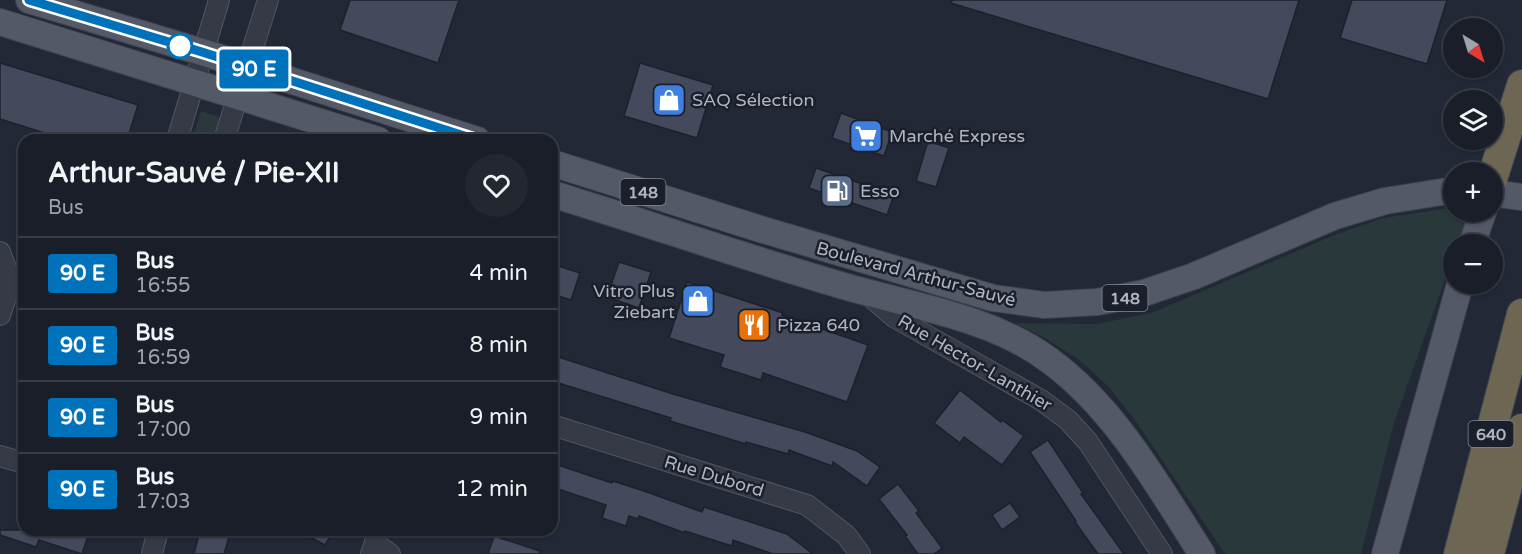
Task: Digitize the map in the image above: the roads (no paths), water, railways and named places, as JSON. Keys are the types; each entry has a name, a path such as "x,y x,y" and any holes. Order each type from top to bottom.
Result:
{"highway":[{"path":"1497,162 1522,85"},
{"name":"640","path":"1459,554 1522,314"},
{"name":"640","path":"1489,554 1522,429"}],"main road":[{"path":"29,0 202,52 458,134"},
{"path":"0,22 359,134"},
{"name":"Boulevard Arthur-Sauvé","path":"558,165 757,228 993,298 1044,305 1097,302 1144,293 1194,276 1335,216 1385,201 1443,192"},
{"path":"1503,194 1522,197"},
{"name":"Boulevard Arthur-Sauvé","path":"558,196 866,293 962,319 1017,340 1048,359 1084,390 1114,423 1202,554"},
{"path":"1384,554 1457,294"}],"street":[{"path":"179,134 219,0"},
{"path":"226,134 268,0"},
{"path":"0,252 11,282 0,315"},
{"name":"Rue Hector-Lanthier","path":"866,293 894,317 1033,395 1068,420 1088,442 1161,554"},
{"name":"Rue Dubord","path":"558,427 807,505 846,535 860,554"},
{"path":"0,456 18,462"},
{"path":"152,554 156,536"}],"place":[{"name":"SAQ Sélection","path":"669,100"},
{"name":"Marché Express","path":"866,136"},
{"name":"Esso","path":"837,191"},
{"name":"Vitro Plus Ziebart","path":"698,301"},
{"name":"Pizza 640","path":"754,325"}]}
